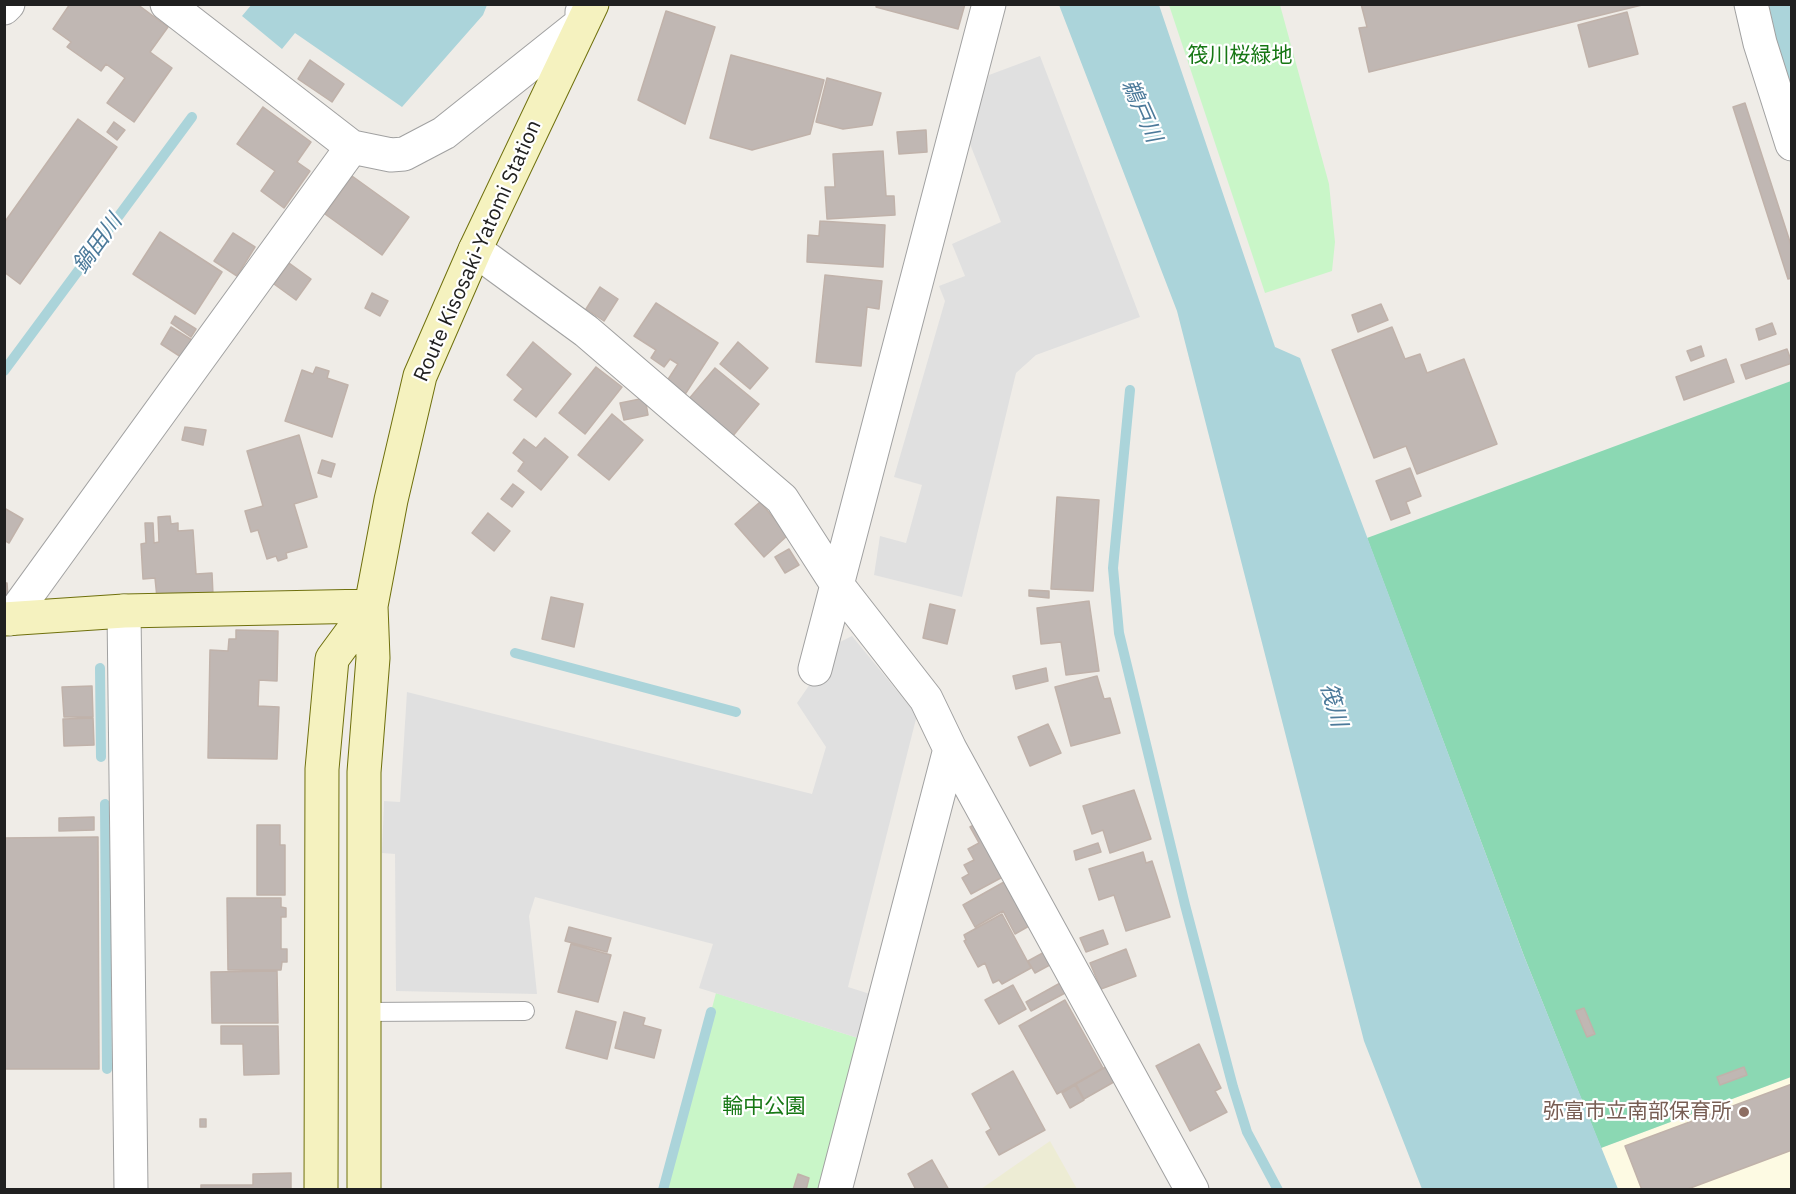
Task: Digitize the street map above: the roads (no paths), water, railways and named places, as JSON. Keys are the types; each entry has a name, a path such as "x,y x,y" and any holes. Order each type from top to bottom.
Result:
{"street":[{"path":"4,8 8,4"},
{"path":"167,4 352,147 369,152 404,154 444,133 585,11"},
{"path":"815,669 988,4"},
{"path":"1751,4 1760,43 1791,144"},
{"name":"Route Kisosaki-Yatomi Station","path":"371,606 391,500 420,376 585,11"},
{"path":"8,619 352,147"},
{"path":"475,250 586,331 782,500 838,586 926,699 950,749 1192,1190"},
{"path":"8,619 124,611 371,606"},
{"path":"364,1190 364,772 373,658 371,606"},
{"path":"321,1190 320,975 323,758 332,659 371,606"},
{"path":"124,611 132,1190"},
{"path":"835,1190 950,749"}],"lane":[{"path":"363,1012 525,1011"}],"water":[{"path":"252,4 487,5 483,15 402,107 295,33 282,49 242,16"},
{"path":"1059,5 1159,5 1275,347 1300,358 1524,956 1618,1189 1422,1189 1364,1041 1177,311"},
{"path":"1769,5 1791,5 1791,94 1780,57"}],"waterway":[{"name":"鍋田川","path":"4,371 192,117"},
{"path":"1130,390 1113,568 1119,633 1185,905 1233,1087 1247,1132 1278,1190"},
{"path":"515,653 736,712"},
{"path":"100,668 101,757"},
{"path":"105,804 107,1069"},
{"path":"663,1190 711,1012"}],"place":[{"name":"弥富市立南部保育所","path":"1744,1112"}],"park label":[{"name":"筏川桜緑地","path":"1240,56"},
{"name":"輪中公園","path":"764,1107"}],"water label":[{"name":"鵜戸川","path":"1141,111"},
{"name":"筏川","path":"1333,705"}]}
